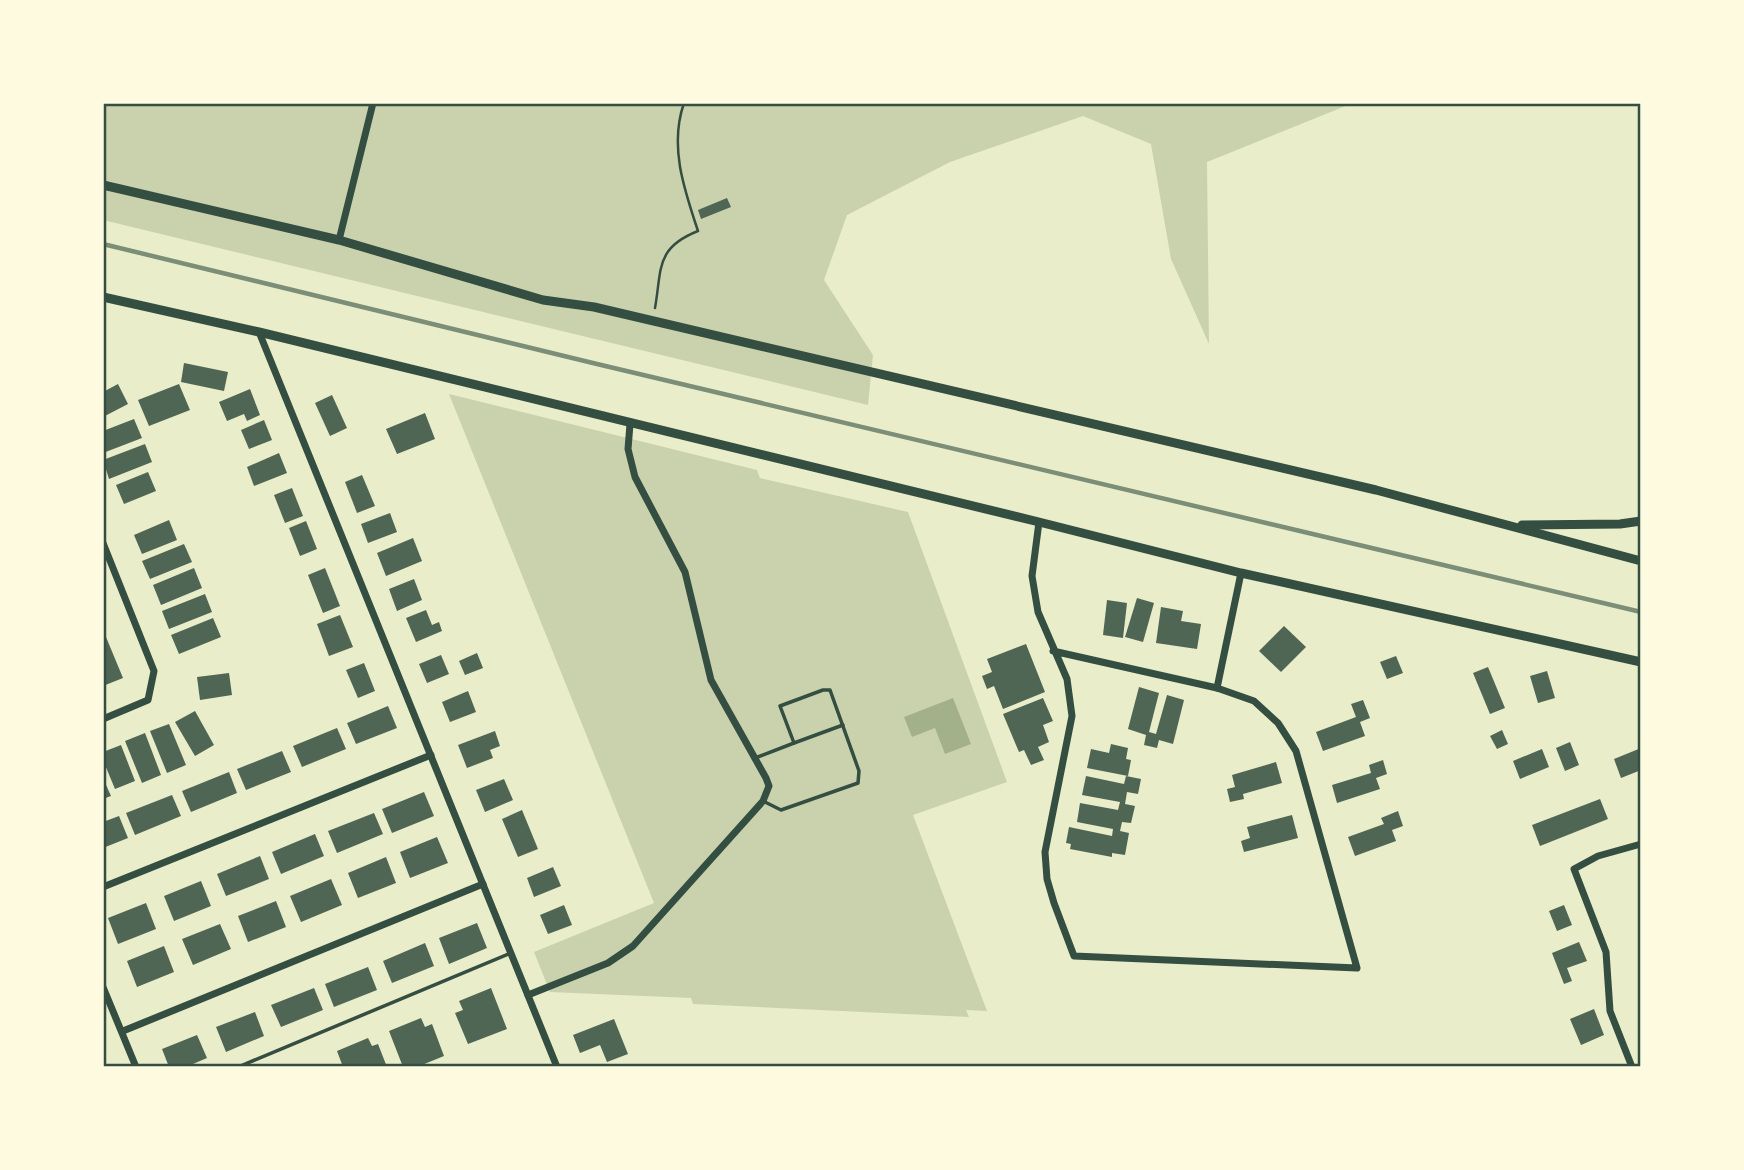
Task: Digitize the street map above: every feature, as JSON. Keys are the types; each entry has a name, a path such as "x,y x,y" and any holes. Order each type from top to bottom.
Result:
{"street":[{"path":"339,240 373,103"},
{"path":"103,186 339,240 543,300 594,307 1376,490 1641,561"},
{"path":"103,297 259,332 1241,573 1641,662"},
{"path":"259,332 557,1067"},
{"path":"528,995 608,963 633,946 763,801 769,786 710,680 685,572 635,477 628,449 630,424"},
{"path":"1506,525 1620,524 1641,521"},
{"path":"1039,522 1032,576 1038,612 1053,651 1067,679 1072,716 1045,852 1047,879 1074,956 1357,968 1296,751 1278,723 1254,701 1217,688 1053,651"},
{"path":"103,543 154,671 148,700 103,719"},
{"path":"1217,688 1241,573"},
{"path":"103,887 431,755"},
{"path":"1632,1067 1610,1011 1606,952 1574,869 1598,856 1641,844"},
{"path":"123,1031 483,884"},
{"path":"103,987 106,1002 123,1031 136,1067"}],"lane":[{"path":"763,801 781,810 858,783 859,771 830,690 822,690 780,706 794,743"},
{"path":"755,758 843,725"},
{"path":"238,1067 512,952"}],"path":[{"path":"655,309 661,266 670,246 698,230 685,191 677,140 684,103"}],"shaded area":[{"path":"103,103 1353,103 1207,162 1209,344 1171,259 1151,144 1083,116 950,162 847,215 824,280 873,355 868,405 103,220"},
{"path":"449,394 757,470 760,478 908,512 1007,782 913,815 987,1011 966,1010 969,1017 693,1004 691,998 550,992 534,952 654,903"},
{"path":"953,698 971,744 945,754 935,728 912,737 904,717"}],"building":[{"path":"727,198 731,207 701,219 698,210"},
{"path":"184,363 228,372 224,391 181,382"},
{"path":"118,384 128,404 103,417 103,392"},
{"path":"179,384 190,410 149,426 138,400"},
{"path":"250,389 260,415 247,421 244,414 227,421 219,402"},
{"path":"332,395 347,428 330,436 315,403"},
{"path":"425,413 435,439 397,454 386,429"},
{"path":"134,419 142,438 103,453 103,431"},
{"path":"264,420 272,440 249,449 241,430"},
{"path":"145,444 152,462 109,479 103,460"},
{"path":"279,453 287,473 254,486 247,467"},
{"path":"148,472 156,491 124,504 116,485"},
{"path":"362,475 375,506 357,513 345,482"},
{"path":"292,488 303,516 285,523 274,495"},
{"path":"390,513 397,532 368,543 361,524"},
{"path":"169,520 177,540 142,554 134,535"},
{"path":"306,521 317,549 300,556 289,528"},
{"path":"413,538 422,561 386,576 377,553"},
{"path":"184,544 192,562 150,579 142,561"},
{"path":"194,568 202,588 161,605 153,585"},
{"path":"325,568 340,606 323,613 308,575"},
{"path":"414,579 422,600 397,611 389,589"},
{"path":"205,594 212,612 169,629 162,611"},
{"path":"1137,598 1154,603 1143,642 1125,637"},
{"path":"1107,600 1127,603 1123,638 1103,635"},
{"path":"1161,607 1183,611 1181,621 1201,624 1197,649 1156,643"},
{"path":"426,610 432,625 439,622 442,631 416,642 406,618"},
{"path":"340,615 353,647 329,656 317,624"},
{"path":"213,618 221,637 179,654 171,635"},
{"path":"1284,626 1306,647 1281,672 1259,651"},
{"path":"106,637 123,678 103,686 103,638"},
{"path":"1026,644 1045,692 1003,709 994,686 987,689 982,676 992,672 987,659"},
{"path":"477,653 483,668 465,675 459,661"},
{"path":"441,655 449,674 427,683 419,664"},
{"path":"1396,656 1403,673 1387,679 1380,662"},
{"path":"364,663 375,691 358,698 346,670"},
{"path":"1488,667 1505,708 1490,714 1473,673"},
{"path":"1547,671 1555,698 1538,703 1530,676"},
{"path":"229,673 232,695 200,700 197,677"},
{"path":"1139,687 1159,693 1149,732 1156,734 1167,695 1184,700 1173,744 1159,740 1157,748 1144,745 1146,735 1128,729"},
{"path":"468,691 476,712 450,722 442,702"},
{"path":"1043,698 1053,721 1043,725 1049,742 1038,747 1044,760 1031,765 1024,750 1019,752 1003,714"},
{"path":"1363,700 1370,718 1360,722 1365,736 1323,751 1316,732 1356,717 1351,704"},
{"path":"388,706 397,728 356,744 347,723"},
{"path":"195,711 214,745 195,756 175,722"},
{"path":"169,724 186,765 167,773 150,731"},
{"path":"337,728 346,749 302,767 293,746"},
{"path":"1502,730 1508,744 1497,749 1490,736"},
{"path":"495,731 500,746 490,750 493,758 467,768 458,745"},
{"path":"145,733 161,775 142,783 125,741"},
{"path":"1570,742 1579,765 1565,771 1556,748"},
{"path":"1111,744 1128,748 1126,759 1131,760 1128,776 1087,768 1091,749 1109,753"},
{"path":"121,745 135,781 115,789 103,760 103,752"},
{"path":"1641,748 1641,770 1621,778 1614,759"},
{"path":"1542,749 1549,767 1520,779 1513,761"},
{"path":"282,751 291,772 246,790 237,769"},
{"path":"1383,760 1387,774 1376,778 1380,789 1337,803 1332,785 1371,773 1369,765"},
{"path":"1276,762 1282,783 1243,794 1244,799 1230,802 1227,789 1235,787 1232,775"},
{"path":"229,772 237,793 191,812 182,791"},
{"path":"1086,776 1124,784 1126,776 1141,779 1138,794 1127,792 1125,804 1135,806 1131,823 1122,822 1120,831 1129,833 1125,855 1112,853 1112,857 1070,849 1071,844 1066,843 1069,827 1112,836 1113,829 1077,822 1080,803 1118,810 1120,802 1082,795"},
{"path":"103,778 111,796 103,799"},
{"path":"504,779 513,800 485,812 476,790"},
{"path":"424,792 434,816 392,833 382,809"},
{"path":"172,795 181,816 135,835 126,813"},
{"path":"1600,799 1608,819 1540,846 1532,825"},
{"path":"522,810 538,849 518,857 502,819"},
{"path":"1398,811 1403,826 1392,830 1396,841 1355,856 1348,837 1384,824 1381,818"},
{"path":"374,813 383,834 337,853 328,831"},
{"path":"1292,815 1298,838 1244,852 1241,841 1250,838 1247,827"},
{"path":"119,816 128,838 103,848 103,822"},
{"path":"315,834 324,856 281,874 272,852"},
{"path":"437,837 448,863 410,878 400,852"},
{"path":"260,856 269,879 226,896 217,874"},
{"path":"386,857 396,883 358,898 348,873"},
{"path":"553,867 561,886 534,897 527,878"},
{"path":"331,879 342,905 301,922 290,896"},
{"path":"201,881 211,906 174,921 164,896"},
{"path":"276,901 286,927 248,942 238,916"},
{"path":"146,903 156,929 118,944 108,918"},
{"path":"564,905 572,925 548,934 540,915"},
{"path":"1564,905 1572,925 1557,931 1549,911"},
{"path":"477,923 487,948 449,964 439,938"},
{"path":"220,924 231,949 193,965 182,939"},
{"path":"1579,942 1587,961 1567,968 1572,981 1564,984 1552,953"},
{"path":"425,943 434,966 392,983 383,961"},
{"path":"164,946 174,972 137,987 127,961"},
{"path":"368,967 377,990 334,1007 325,984"},
{"path":"314,988 323,1010 281,1027 271,1005"},
{"path":"491,988 507,1029 468,1044 455,1013 463,1010 459,1001"},
{"path":"1594,1009 1604,1035 1581,1045 1570,1019"},
{"path":"255,1012 264,1036 226,1052 216,1027"},
{"path":"421,1018 425,1027 432,1024 444,1056 417,1067 403,1067 389,1031"},
{"path":"614,1019 628,1054 607,1062 600,1045 580,1053 573,1035"},
{"path":"197,1035 207,1058 186,1067 169,1067 162,1049"},
{"path":"368,1038 372,1046 378,1044 387,1067 343,1067 337,1051"}],"railway":[{"path":"103,244 1641,612"}]}
